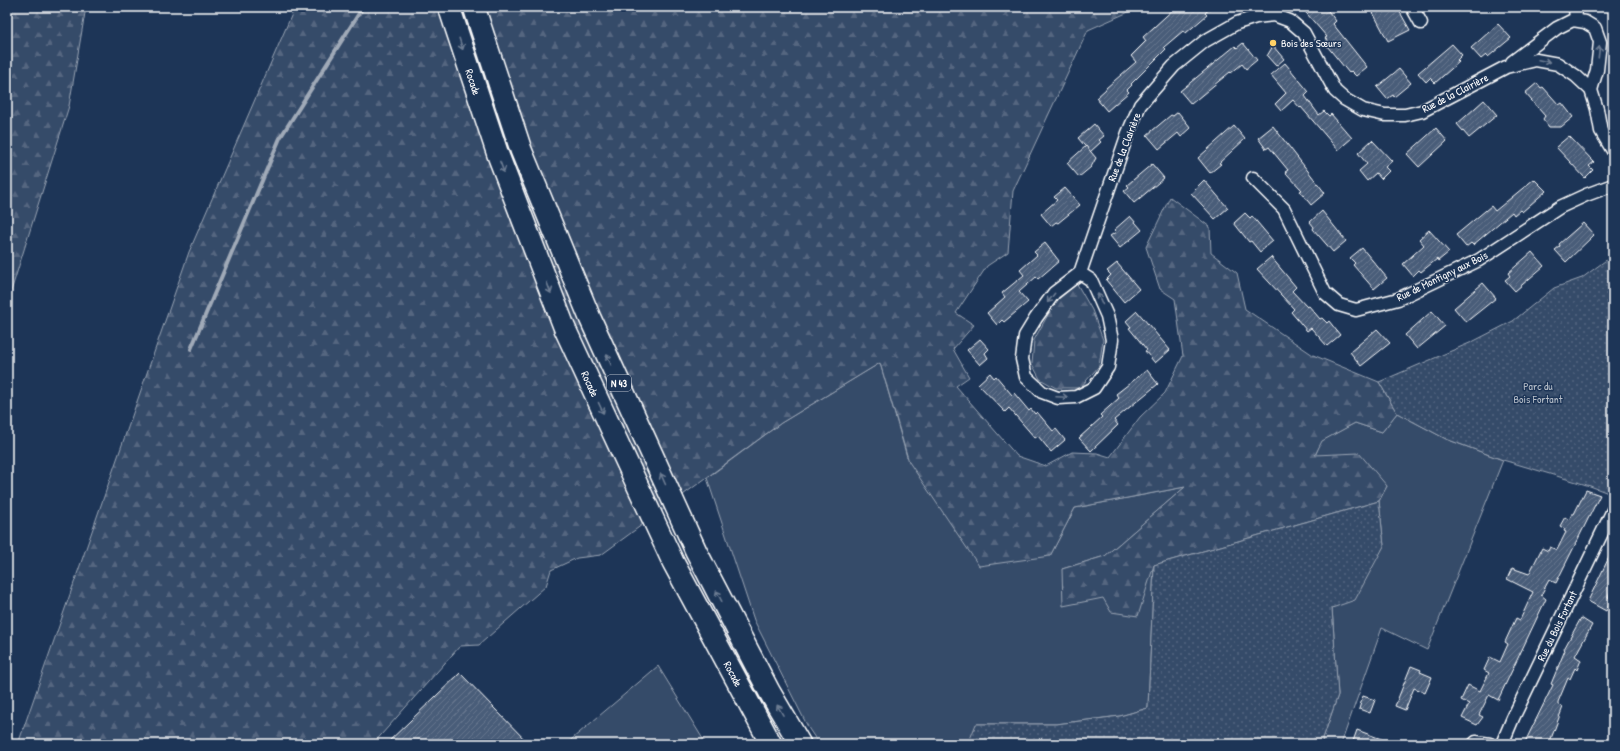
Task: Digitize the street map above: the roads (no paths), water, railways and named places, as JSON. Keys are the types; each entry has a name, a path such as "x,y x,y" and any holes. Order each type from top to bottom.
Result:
{"highway":[{"name":"Rocade","path":"448,7 498,155 565,329 673,562 770,744"},
{"name":"N 43","path":"474,7 521,150 590,318 696,551 769,691 800,744"}],"street":[{"path":"1412,7 1421,23"},
{"path":"1576,7 1576,20"},
{"name":"Rue de la Clairière","path":"1080,273 1128,133 1140,105 1174,66 1205,41 1237,23 1256,16 1274,15 1290,21 1304,33 1335,91 1344,99 1363,110 1385,115 1405,115 1422,111 1506,67 1536,60 1558,64 1576,76 1591,90 1597,109 1600,131 1613,150"},
{"path":"1506,67 1557,28 1573,20 1585,22 1595,28 1600,42 1597,70 1591,90"},
{"name":"Rue de Montigny aux Bois","path":"1253,178 1284,209 1325,293 1339,305 1356,310 1398,300 1479,260 1560,207 1613,185"},
{"path":"1080,273 1091,280 1108,316 1112,340 1108,367 1094,388 1076,397 1058,398 1042,392 1026,377 1022,359 1025,336 1054,293 1080,273"},
{"name":"Rue du Bois Fortant","path":"1502,744 1516,710 1613,510"},
{"path":"1474,744 1476,742 1490,744"}],"waterway":[{"path":"191,349 280,138 363,7"}],"place":[{"name":"Bois des Sœurs","path":"1273,43"}],"park label":[{"name":"Parc du Bois Fortant","path":"1538,392"}]}
